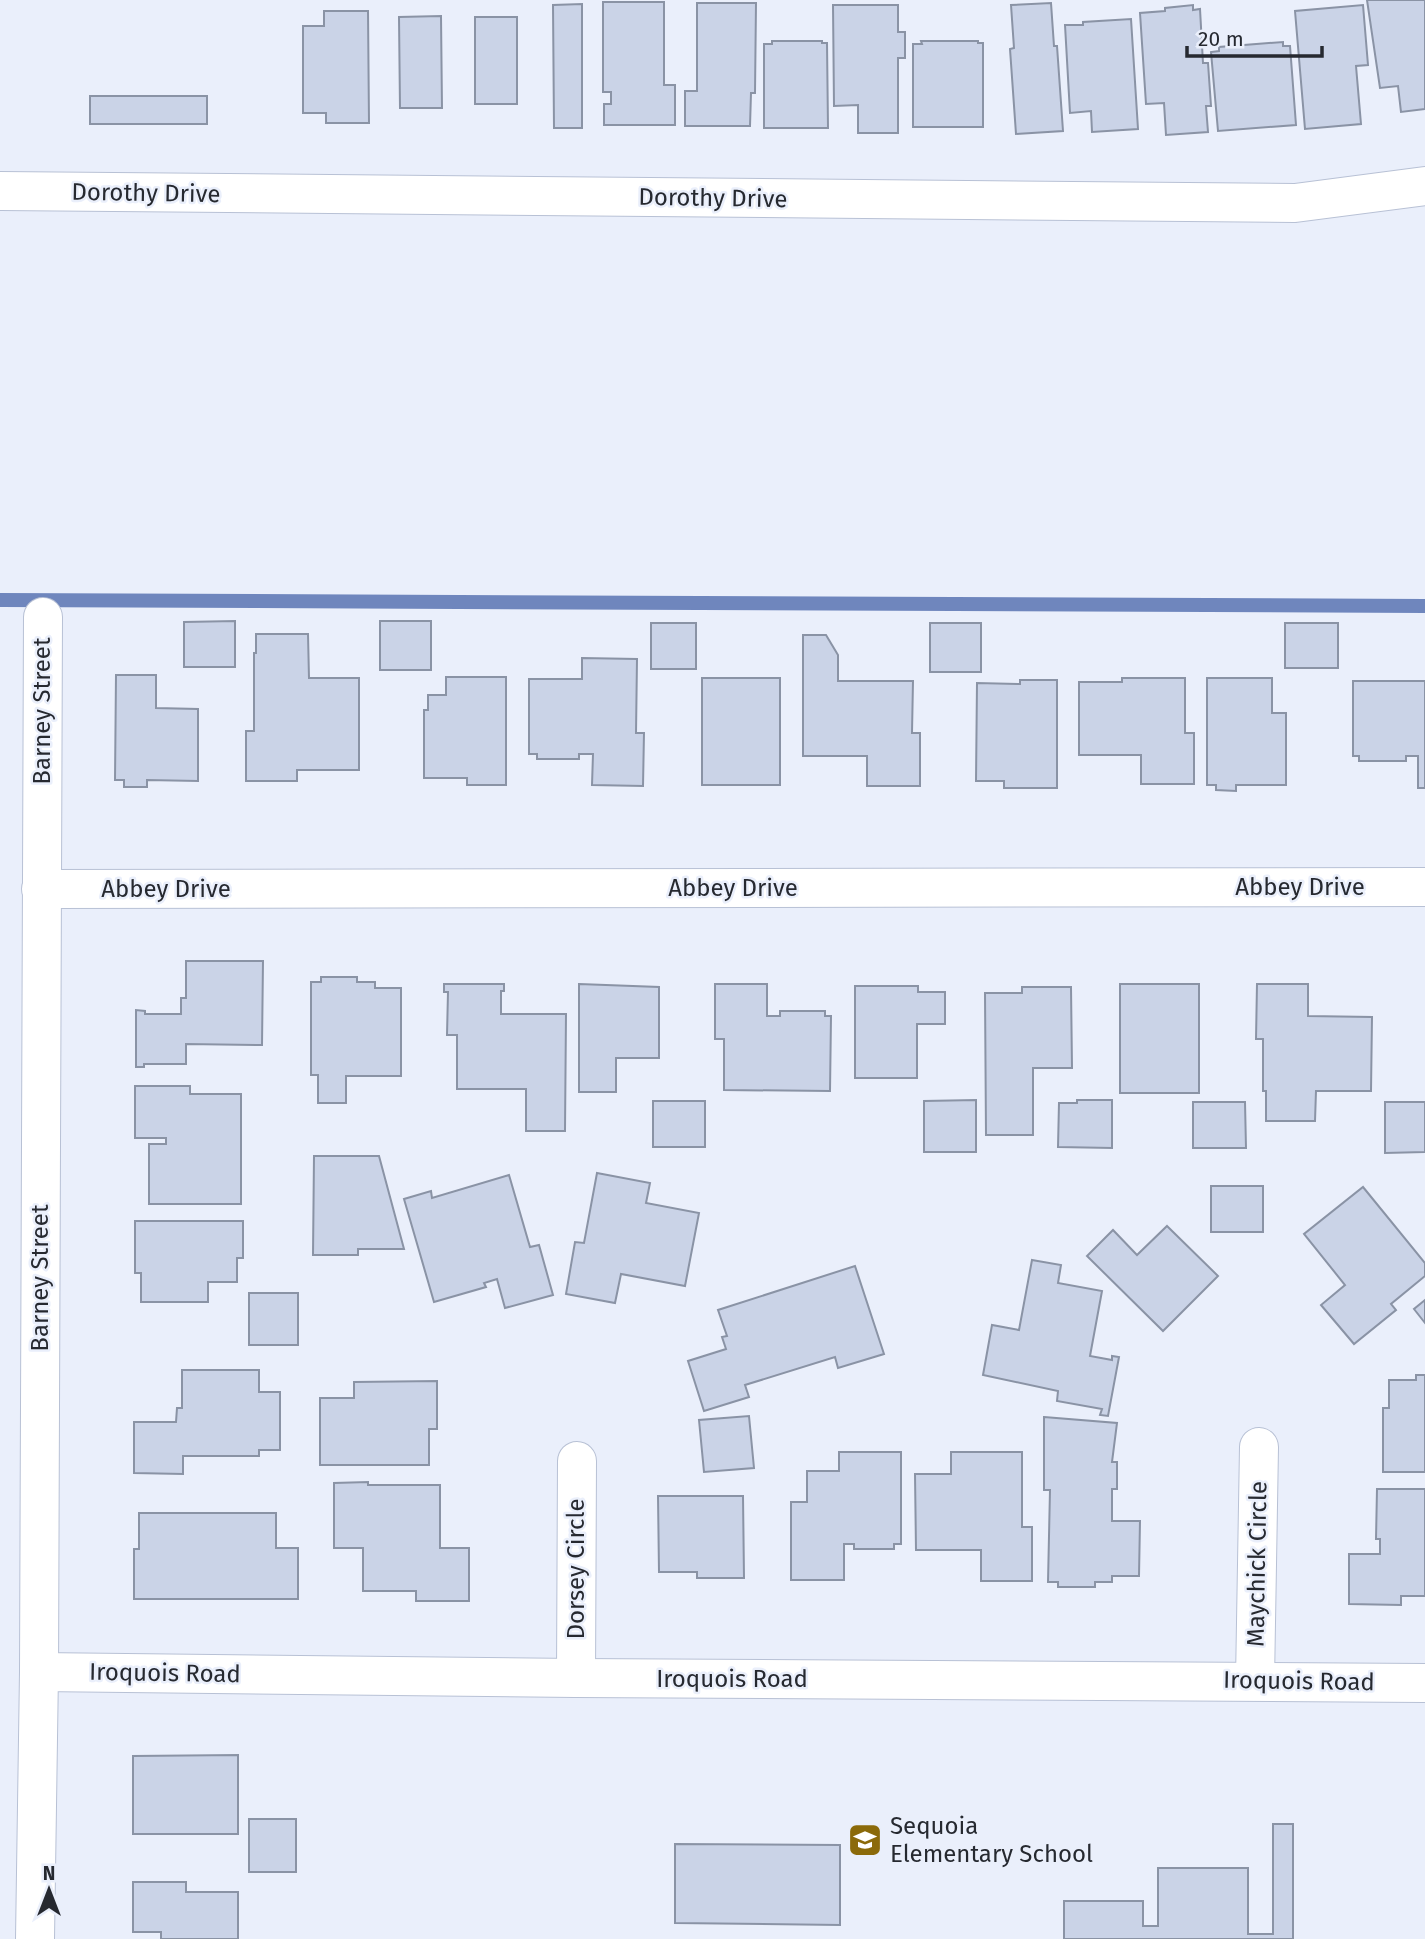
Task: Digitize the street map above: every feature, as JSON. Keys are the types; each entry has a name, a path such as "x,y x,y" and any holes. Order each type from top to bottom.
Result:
{"street":[{"name":"Dorothy Drive","path":"0,191 1294,203 1425,186"},
{"name":"Barney Street","path":"36,1939 43,617"},
{"name":"Abbey Drive","path":"41,889 1425,887"},
{"name":"Maychick Circle","path":"1255,1681 1259,1447"},
{"name":"Dorsey Circle","path":"576,1678 577,1461"},
{"name":"Iroquois Road","path":"39,1672 1425,1683"}],"building":[{"path":"1367,0 1425,0 1425,109 1401,112 1398,86 1380,88"},
{"path":"603,2 664,2 664,85 675,85 675,125 604,125 604,104 611,104 611,92 603,92"},
{"path":"697,3 756,3 755,93 751,93 750,126 685,126 685,91 697,91"},
{"path":"1051,3 1063,131 1016,134 1010,49 1014,48 1011,5"},
{"path":"582,4 582,128 554,128 553,5"},
{"path":"833,5 898,5 898,32 905,32 905,58 898,58 898,133 858,133 858,105 834,106"},
{"path":"1193,5 1193,10 1200,9 1203,63 1208,63 1211,106 1206,106 1208,132 1166,135 1164,103 1146,104 1140,13"},
{"path":"1363,5 1368,65 1356,66 1361,124 1305,129 1295,11"},
{"path":"324,11 368,11 369,123 326,123 326,113 303,113 303,26 324,26"},
{"path":"441,16 442,108 400,108 399,17"},
{"path":"475,17 517,17 517,104 475,104"},
{"path":"1131,19 1138,129 1092,132 1091,111 1070,113 1065,25"},
{"path":"772,41 827,43 828,128 764,128 764,44 772,44"},
{"path":"921,41 983,43 983,127 913,127 913,44 922,44"},
{"path":"1283,42 1283,46 1290,46 1296,125 1218,131 1211,52 1219,51 1219,47"},
{"path":"90,96 207,96 207,124 90,124"},
{"path":"235,621 235,667 184,667 184,622"},
{"path":"380,621 431,621 431,670 380,670"},
{"path":"651,623 696,623 696,669 651,669"},
{"path":"930,623 981,623 981,672 930,672"},
{"path":"1285,623 1338,623 1338,668 1285,668"},
{"path":"256,634 308,634 309,678 359,678 359,770 297,770 297,781 246,781 246,731 254,731"},
{"path":"803,635 826,635 838,655 838,681 913,681 912,733 920,733 920,786 867,786 867,756 803,756"},
{"path":"582,658 637,659 636,733 644,733 643,786 592,785 593,754 579,754 579,759 537,759 537,754 529,754 529,679 582,679"},
{"path":"116,675 156,675 156,708 198,709 198,781 147,780 147,787 124,787 124,780 115,780"},
{"path":"446,677 506,677 506,785 467,785 467,778 424,778 424,710 428,710 428,695 446,695"},
{"path":"702,678 780,678 780,785 702,785"},
{"path":"1122,678 1185,678 1185,733 1194,733 1194,784 1141,784 1141,755 1079,755 1079,682 1122,682"},
{"path":"1207,678 1272,678 1272,713 1286,713 1286,785 1236,785 1236,791 1216,790 1216,785 1207,785"},
{"path":"1020,680 1057,680 1057,788 1004,788 1004,781 976,781 977,683 1020,684"},
{"path":"1353,681 1425,681 1425,788 1418,788 1418,756 1406,756 1406,761 1359,761 1359,756 1353,756"},
{"path":"186,961 263,961 262,1045 186,1044 186,1064 144,1064 144,1067 136,1067 136,1010 145,1011 145,1014 181,1014 181,998 186,998"},
{"path":"321,977 357,977 357,982 375,982 375,988 401,988 401,1076 346,1076 346,1103 318,1103 318,1075 311,1075 311,982 321,982"},
{"path":"444,984 504,984 504,991 501,991 501,1014 566,1014 565,1131 526,1131 526,1089 457,1089 457,1035 447,1035 448,992 444,992"},
{"path":"579,984 659,987 659,1058 616,1058 616,1092 579,1092"},
{"path":"715,984 767,984 767,1016 780,1016 780,1011 825,1011 825,1016 831,1016 830,1091 724,1090 724,1039 715,1039"},
{"path":"1120,984 1199,984 1199,1093 1120,1093"},
{"path":"1257,984 1308,984 1308,1016 1372,1017 1371,1091 1316,1091 1315,1121 1266,1121 1263,1039 1256,1039"},
{"path":"855,986 918,986 918,992 945,992 945,1024 917,1024 917,1078 855,1078"},
{"path":"1022,987 1071,987 1072,1068 1033,1068 1033,1135 986,1135 985,993 1022,993"},
{"path":"135,1086 190,1086 190,1094 241,1094 241,1204 149,1204 149,1144 166,1144 166,1138 135,1138"},
{"path":"976,1100 976,1152 924,1152 924,1101"},
{"path":"1077,1100 1112,1100 1112,1148 1058,1147 1059,1103 1077,1103"},
{"path":"653,1101 705,1101 705,1147 653,1147"},
{"path":"1193,1102 1245,1102 1246,1148 1193,1148"},
{"path":"1385,1102 1425,1102 1425,1152 1385,1153"},
{"path":"314,1156 379,1156 404,1249 358,1249 358,1255 313,1255"},
{"path":"597,1173 650,1183 646,1203 699,1213 685,1286 621,1274 615,1303 566,1294 575,1242 584,1243"},
{"path":"509,1175 530,1247 539,1245 553,1295 505,1308 497,1279 484,1283 486,1287 434,1302 404,1199 431,1191 432,1198"},
{"path":"1211,1186 1263,1186 1263,1232 1211,1232"},
{"path":"1363,1187 1425,1263 1425,1276 1391,1304 1396,1310 1354,1344 1321,1305 1345,1285 1304,1234"},
{"path":"135,1221 243,1221 243,1258 237,1258 237,1282 208,1282 208,1302 141,1302 141,1273 135,1273"},
{"path":"1167,1226 1218,1276 1163,1331 1087,1256 1113,1230 1137,1255"},
{"path":"1032,1260 1061,1265 1058,1283 1102,1291 1090,1356 1112,1360 1112,1356 1119,1357 1108,1416 1100,1415 1102,1409 1057,1401 1058,1391 983,1375 992,1325 1019,1330"},
{"path":"855,1266 884,1354 838,1368 835,1357 745,1385 749,1397 704,1411 688,1361 726,1349 722,1337 727,1336 718,1310"},
{"path":"249,1293 298,1293 298,1345 249,1345"},
{"path":"1425,1300 1425,1323 1414,1309"},
{"path":"182,1370 259,1370 259,1392 280,1392 280,1450 259,1450 259,1456 183,1456 183,1474 134,1473 134,1422 176,1422 177,1408 182,1408"},
{"path":"1416,1375 1425,1375 1425,1472 1383,1472 1383,1408 1389,1408 1389,1380 1416,1380"},
{"path":"437,1381 437,1429 429,1429 429,1465 320,1465 320,1398 354,1398 354,1382"},
{"path":"749,1416 754,1468 704,1472 699,1420"},
{"path":"1044,1417 1117,1423 1112,1462 1117,1462 1117,1489 1112,1489 1112,1521 1140,1521 1139,1576 1112,1576 1112,1582 1095,1582 1095,1587 1058,1587 1058,1582 1048,1582 1050,1490 1044,1490"},
{"path":"839,1452 901,1452 901,1544 894,1544 894,1549 854,1549 854,1544 844,1544 844,1580 791,1580 791,1502 807,1502 807,1471 839,1471"},
{"path":"951,1452 1022,1452 1022,1527 1032,1527 1032,1581 981,1581 981,1550 916,1550 915,1474 951,1474"},
{"path":"368,1482 368,1485 440,1485 440,1548 469,1548 469,1601 416,1601 416,1591 363,1591 363,1548 334,1548 334,1483"},
{"path":"1377,1489 1425,1489 1425,1596 1401,1596 1401,1605 1349,1604 1349,1554 1380,1554 1380,1539 1376,1539"},
{"path":"658,1496 743,1496 744,1578 697,1578 697,1572 659,1572"},
{"path":"139,1513 276,1513 276,1548 298,1548 298,1599 134,1599 134,1549 139,1549"},
{"path":"238,1755 238,1834 133,1834 133,1756"},
{"path":"249,1819 296,1819 296,1872 249,1872"},
{"path":"1273,1824 1293,1824 1293,1939 1064,1939 1064,1901 1143,1901 1143,1926 1158,1926 1158,1868 1248,1868 1248,1934 1273,1934"},
{"path":"675,1844 840,1845 840,1925 675,1923"},
{"path":"133,1882 186,1882 186,1892 238,1892 238,1939 161,1939 161,1932 133,1932"}],"waterway":[{"path":"0,600 1425,606"}],"place":[{"name":"Sequoia Elementary School","path":"865,1840"}]}
